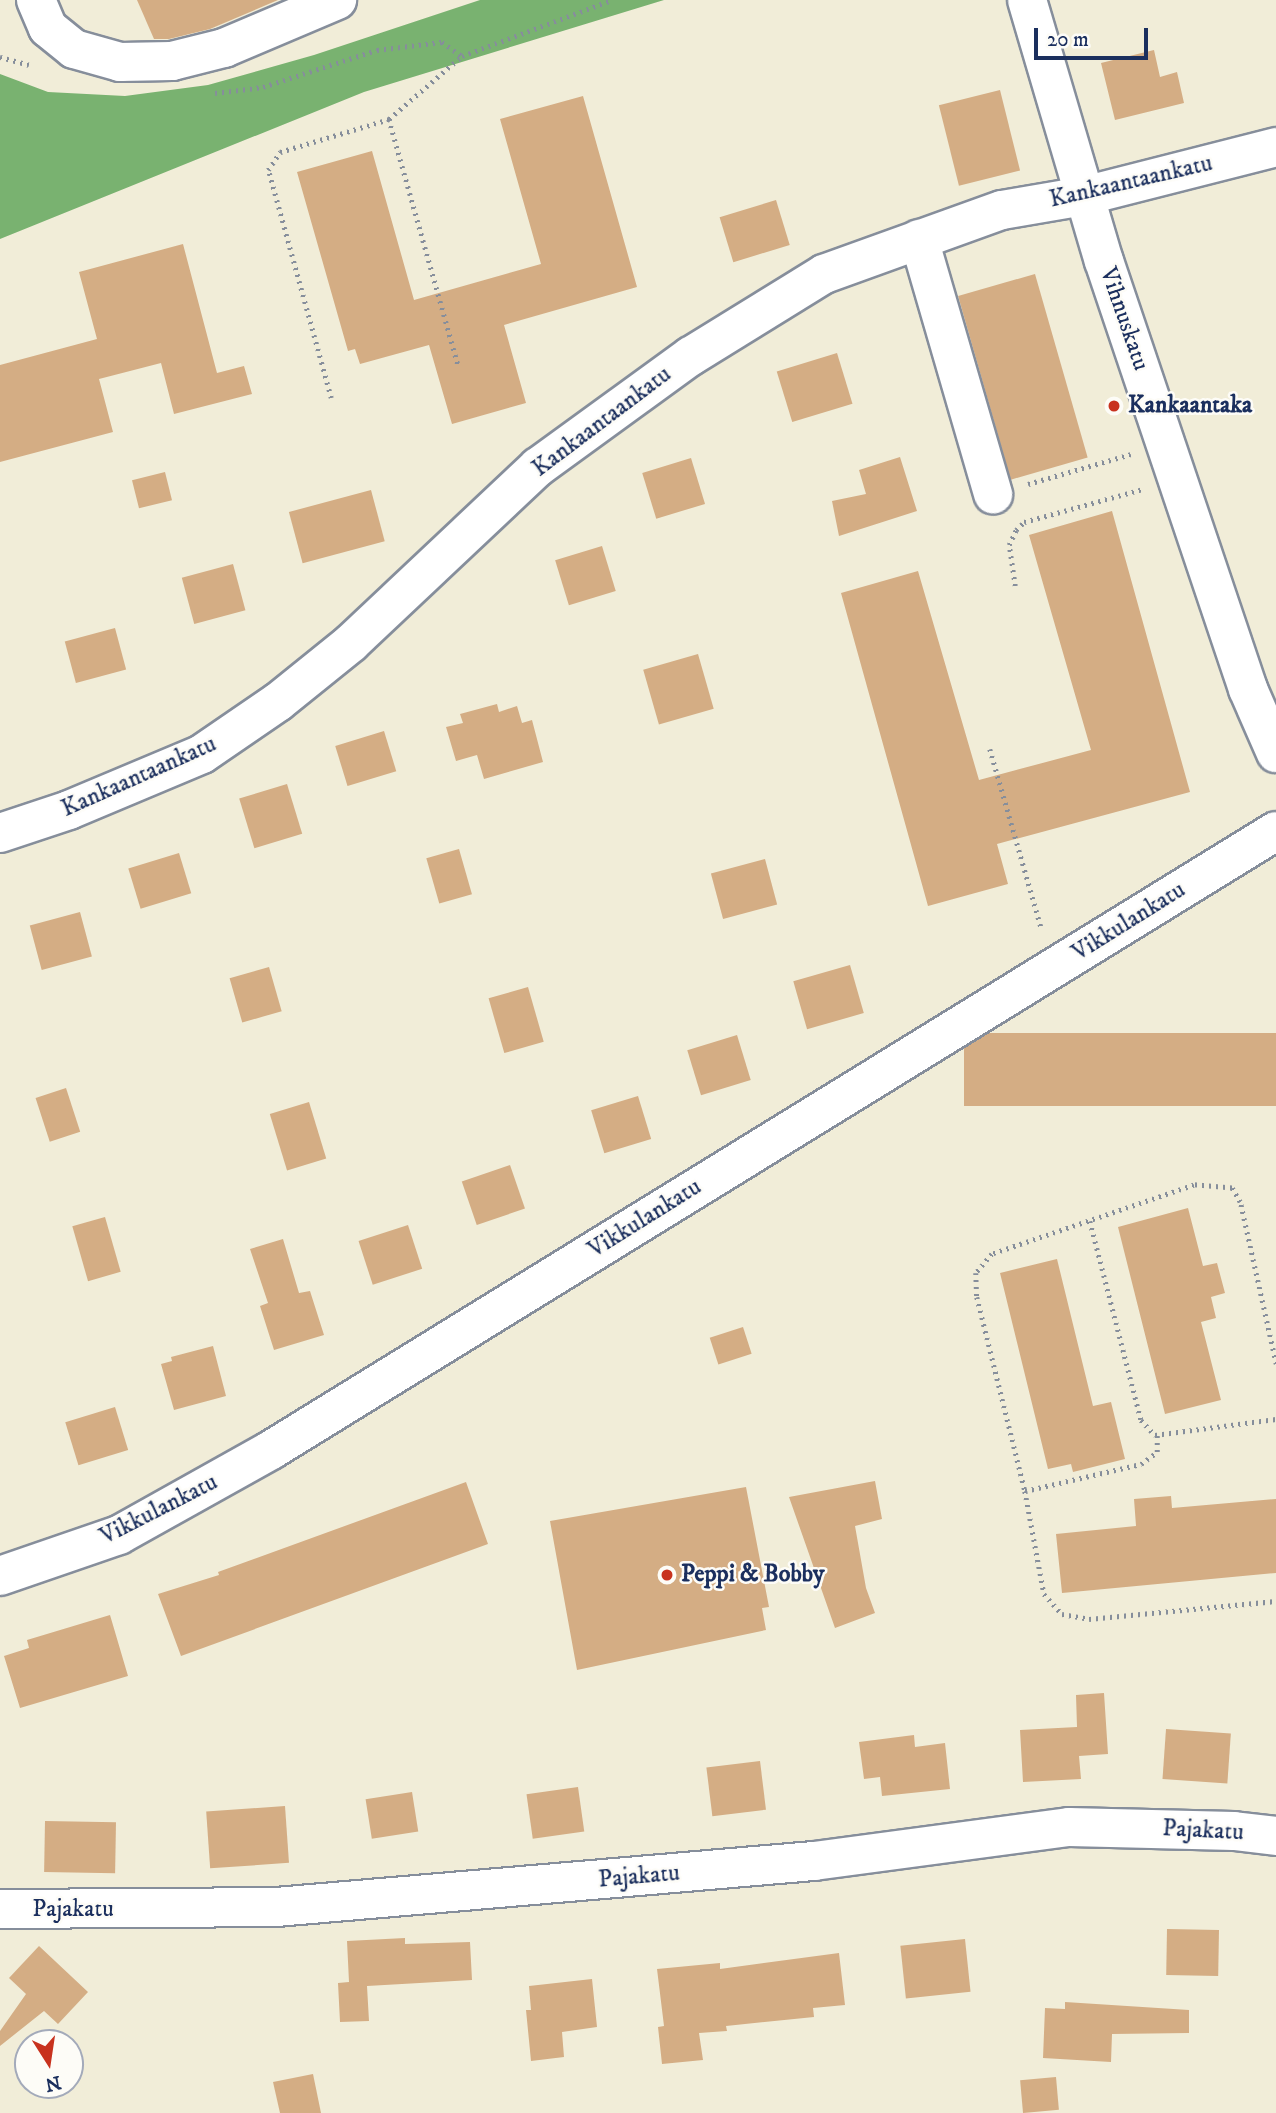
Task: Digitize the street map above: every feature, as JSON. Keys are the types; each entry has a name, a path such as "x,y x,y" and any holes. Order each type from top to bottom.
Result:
{"street":[{"path":"36,0 48,28 74,49 120,62 172,61 224,48 337,0"},
{"name":"Vihnuskatu","path":"1027,0 1084,197 1248,689 1276,753"},
{"name":"Kankaantaankatu","path":"0,832 69,810 202,754 278,702 351,643 538,467 691,356 824,274 1002,210 1084,197 1276,147"},
{"path":"919,239 993,494"},
{"name":"Vikkulankatu","path":"0,1576 119,1535 170,1508 473,1327 775,1137 1276,831"},
{"name":"Pajakatu","path":"0,1909 276,1908 814,1861 1069,1827 1234,1831 1276,1836"}],"path":[{"path":"331,398 268,170 280,152 389,119 462,55 612,0"},
{"path":"389,119 458,363"},
{"path":"993,494 1135,453"},
{"path":"1015,586 1009,544 1016,530 1024,522 1147,488"},
{"path":"990,749 1040,928 1063,962"},
{"path":"1276,1364 1240,1202 1231,1188 1194,1185 992,1254 976,1273 977,1297 1025,1492 1044,1594 1062,1614 1090,1619 1276,1601"},
{"path":"1025,1492 1141,1464 1157,1452 1157,1435 1142,1420 1090,1221"},
{"path":"1157,1435 1276,1419"}],"green space":[{"path":"480,0 664,0 364,92 0,239 0,74 48,92 125,96 208,85 314,55"}],"building":[{"path":"137,0 278,0 210,29 169,39 154,39"},
{"path":"1154,50 1160,77 1177,72 1184,103 1115,120 1101,63"},
{"path":"1000,90 1020,171 959,186 939,105"},
{"path":"583,96 637,287 504,325 526,403 452,424 429,345 360,364 355,349 348,351 297,172 372,151 414,300 541,264 500,119"},
{"path":"776,200 790,245 733,262 720,217"},
{"path":"183,244 217,373 244,366 252,394 174,414 161,363 99,379 113,432 0,462 0,365 97,339 79,272"},
{"path":"1035,274 1088,458 1011,480 958,296"},
{"path":"837,353 852,404 792,422 777,371"},
{"path":"900,457 917,511 839,536 832,501 866,494 859,470"},
{"path":"691,458 705,504 656,519 642,473"},
{"path":"165,472 172,500 139,508 132,480"},
{"path":"371,490 385,541 303,563 289,512"},
{"path":"1112,511 1190,792 997,844 1008,884 928,906 841,593 918,571 979,780 1091,750 1029,535"},
{"path":"602,546 616,591 569,605 555,560"},
{"path":"233,564 245,610 194,624 182,578"},
{"path":"115,628 126,670 76,683 65,641"},
{"path":"698,654 714,709 659,725 643,670"},
{"path":"497,704 499,712 517,706 522,723 532,720 543,762 484,779 477,755 456,761 446,727 463,723 460,714"},
{"path":"384,731 396,771 348,786 335,746"},
{"path":"287,784 302,834 254,848 239,799"},
{"path":"459,849 472,894 439,904 426,858"},
{"path":"179,853 191,893 141,909 128,868"},
{"path":"765,859 777,904 723,919 711,873"},
{"path":"80,912 92,956 42,970 30,925"},
{"path":"850,965 864,1013 807,1029 793,981"},
{"path":"269,967 282,1011 242,1023 230,978"},
{"path":"528,987 544,1042 504,1053 489,998"},
{"path":"964,1033 1276,1033 1276,1106 964,1106"},
{"path":"737,1035 751,1080 701,1095 687,1050"},
{"path":"66,1088 80,1132 50,1142 36,1098"},
{"path":"638,1096 651,1139 604,1153 591,1110"},
{"path":"309,1102 326,1158 287,1170 270,1114"},
{"path":"510,1165 525,1208 477,1225 462,1182"},
{"path":"1188,1208 1203,1266 1217,1263 1225,1293 1211,1297 1216,1318 1201,1322 1221,1400 1165,1414 1118,1227"},
{"path":"105,1217 121,1272 88,1281 72,1226"},
{"path":"408,1225 422,1269 373,1285 359,1241"},
{"path":"283,1239 299,1293 310,1291 324,1335 274,1350 260,1306 268,1303 250,1249"},
{"path":"1057,1259 1093,1406 1111,1402 1125,1459 1073,1472 1071,1464 1048,1469 1000,1273"},
{"path":"743,1327 752,1354 718,1364 710,1338"},
{"path":"213,1346 226,1396 174,1410 161,1364 172,1361 171,1357"},
{"path":"115,1407 128,1450 78,1465 65,1422"},
{"path":"875,1481 882,1519 855,1526 866,1588 875,1613 835,1628 789,1497"},
{"path":"466,1482 488,1544 181,1656 158,1594 219,1575 218,1572"},
{"name":"Peppi & Bobby","path":"746,1487 769,1607 762,1608 766,1630 577,1670 550,1521"},
{"path":"1171,1496 1172,1508 1276,1499 1276,1573 1062,1593 1056,1534 1136,1526 1134,1499"},
{"path":"110,1615 128,1676 20,1708 4,1656 29,1648 27,1640"},
{"path":"1104,1693 1108,1754 1079,1756 1081,1779 1023,1782 1020,1730 1077,1727 1076,1695"},
{"path":"1166,1729 1231,1734 1227,1783 1163,1779"},
{"path":"914,1735 915,1747 945,1743 950,1789 882,1796 880,1777 864,1779 859,1742"},
{"path":"760,1761 766,1810 712,1816 706,1768"},
{"path":"578,1787 584,1832 533,1839 527,1794"},
{"path":"412,1792 418,1832 372,1839 366,1799"},
{"path":"285,1806 289,1863 210,1868 206,1812"},
{"path":"45,1821 116,1822 115,1873 44,1872"},
{"path":"1167,1929 1219,1930 1218,1976 1166,1975"},
{"path":"405,1938 405,1944 470,1942 472,1980 367,1986 369,2021 340,2022 338,1983 349,1982 347,1941"},
{"path":"965,1939 971,1992 906,1999 900,1946"},
{"path":"39,1946 88,1992 58,2024 44,2011 21,2029 14,2029 14,2035 0,2046 0,2031 26,1994 9,1978"},
{"path":"839,1953 845,2005 813,2008 814,2017 726,2026 727,2031 699,2033 703,2060 662,2064 658,2027 664,2026 657,1969 720,1963 720,1969"},
{"path":"592,1979 597,2027 562,2032 564,2057 531,2061 526,2010 531,2010 529,1986"},
{"path":"1065,2002 1189,2010 1189,2033 1112,2034 1111,2062 1043,2058 1045,2008 1065,2009"},
{"path":"313,2074 321,2113 280,2113 273,2082"},
{"path":"1056,2077 1059,2110 1023,2113 1020,2080"}],"place":[{"name":"Kankaantaka","path":"1114,406"},
{"name":"Peppi & Bobby","path":"667,1575"}]}
